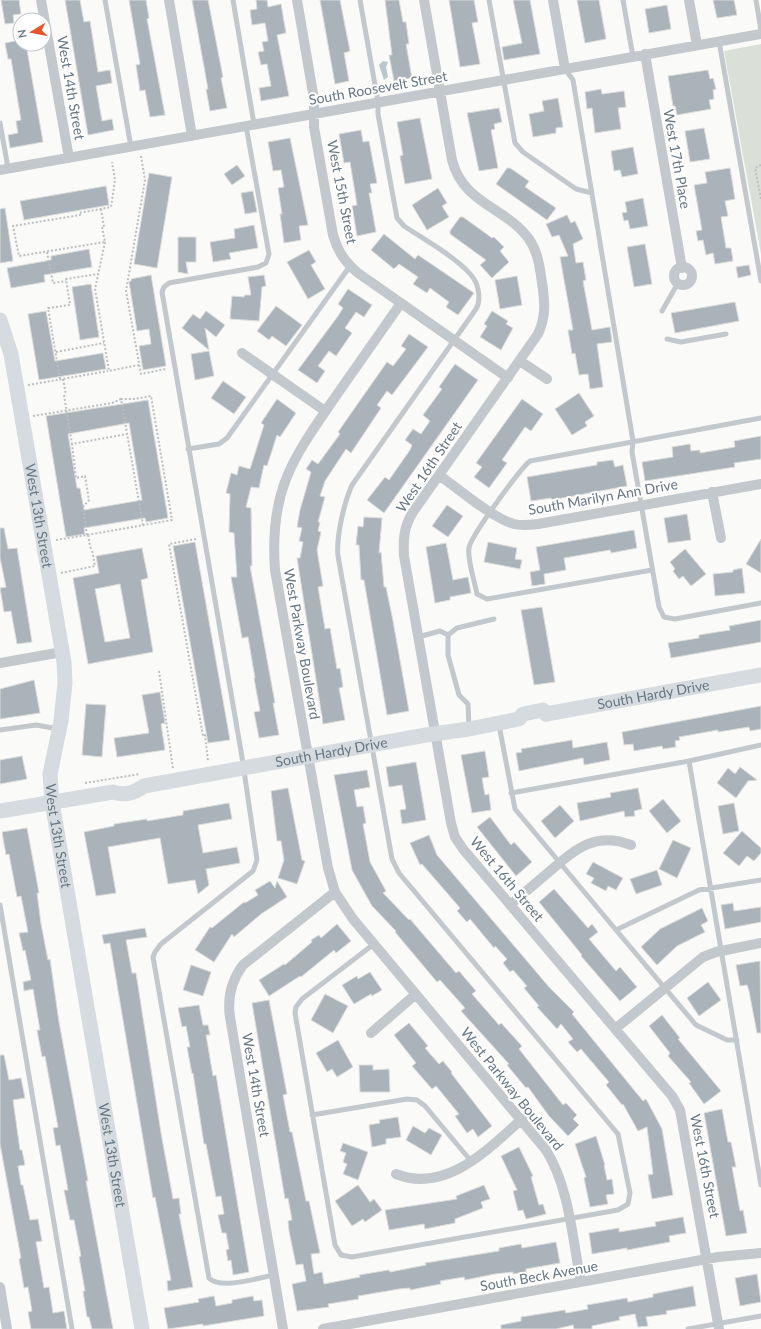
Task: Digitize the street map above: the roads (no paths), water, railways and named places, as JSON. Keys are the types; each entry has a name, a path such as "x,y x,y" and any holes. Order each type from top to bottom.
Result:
{"street":[{"name":"West 14th Street","path":"41,0 68,158"},
{"path":"169,0 192,136"},
{"name":"West 15th Street","path":"296,0 314,99 314,127 333,235 339,252 350,266 508,378"},
{"name":"West 16th Street","path":"424,0 452,160 460,180 475,196 522,230 533,246 538,259 545,299 545,313 538,334 409,518 403,537 404,556 451,823 455,838 672,1096 680,1110 719,1326"},
{"path":"553,0 565,68"},
{"path":"689,0 697,45"},
{"name":"South Roosevelt Street","path":"4,169 761,34"},
{"name":"West 17th Place","path":"645,54 682,268"},
{"name":"West 17th Place","path":"682,268 689,270 691,278 686,285 678,283 674,276 676,270 682,268"},
{"name":"West Parkway Boulevard","path":"401,303 301,447 290,468 278,504 274,531 275,570 329,876 335,892 348,912 541,1143 556,1168 563,1187 581,1282"},
{"name":"West 13th Street","path":"0,320 11,354 62,652 65,683 60,729 50,774 52,802 142,1329"},
{"path":"242,353 325,411"},
{"path":"520,360 546,379"},
{"name":"South Marilyn Ann Drive","path":"439,475 492,512 513,524 530,525 761,484"},
{"path":"712,492 721,538"},
{"path":"0,664 62,652"},
{"name":"South Hardy Drive","path":"0,811 113,792 121,794 136,792 144,780 243,768 519,719 524,723 544,719 546,714 761,675"},
{"path":"510,905 580,847 596,841 614,840 631,845"},
{"name":"West 14th Street","path":"283,1329 228,998 233,980 243,965 335,892"},
{"path":"615,1029 696,961 721,950 761,943"},
{"path":"371,1033 416,994"},
{"path":"396,1174 410,1179 424,1179 448,1174 472,1162 522,1119"},
{"name":"South Beck Avenue","path":"323,1329 708,1259 761,1253"},
{"path":"0,1288 7,1329"}],"lane":[{"path":"105,0 131,146"},
{"path":"233,0 269,254 266,263 258,268 169,283 164,287 162,292 257,853 256,866 253,871 161,944 154,952 153,958 209,1278 213,1282 219,1284 274,1275"},
{"path":"360,0 378,102 378,114 397,218 404,226 466,270 477,284 479,299 478,306 352,485 348,496 338,542 338,556 394,866 618,1134 630,1193 628,1204 618,1210 347,1257 341,1255 335,1245 295,1018 296,1007 302,999 374,944"},
{"path":"489,0 513,136 519,148 576,190 592,194"},
{"path":"623,0 633,57"},
{"path":"756,0 761,30"},
{"path":"719,41 761,281"},
{"path":"565,68 573,80 634,441 632,452 658,607 664,617 670,619 761,603"},
{"path":"0,122 4,169"},
{"path":"188,450 223,442 350,266"},
{"path":"662,312 678,283"},
{"path":"667,339 681,342 726,334"},
{"path":"652,570 487,600 477,594 468,551 472,541 530,461 761,418"},
{"path":"469,729 468,704 459,695 448,655 448,636 457,628 494,619"},
{"path":"418,637 440,631 448,636"},
{"path":"499,723 513,804 517,813 696,1025 726,1040 736,1040"},
{"path":"0,730 36,724 60,729"},
{"path":"511,793 689,761 761,745"},
{"path":"689,761 761,1184"},
{"path":"616,930 699,890 761,880"},
{"path":"0,905 72,1329"},
{"path":"312,1115 407,1099 417,1100 425,1106 472,1162"},
{"path":"688,1329 719,1326 761,1316"}]}
